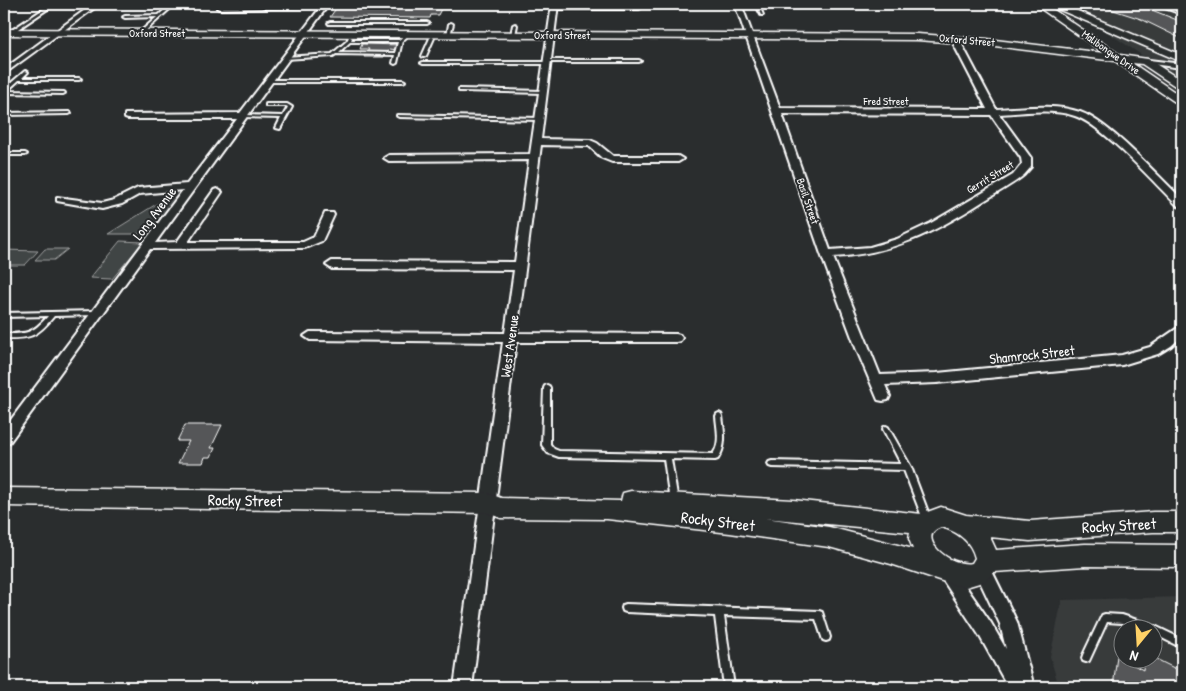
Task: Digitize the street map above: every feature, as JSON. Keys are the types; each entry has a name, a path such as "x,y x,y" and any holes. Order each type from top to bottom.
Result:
{"street":[{"path":"4,72 97,4"},
{"name":"Basil Street","path":"738,4 778,112 826,254 883,396"},
{"name":"Malibongwe Drive","path":"1039,4 1082,32 1123,54 1180,100"},
{"path":"1056,4 1182,59"},
{"name":"Malibongwe Drive","path":"1056,4 1113,41"},
{"path":"1157,4 1181,11"},
{"name":"Long Avenue","path":"4,439 8,428 97,313 325,5"},
{"name":"West Avenue","path":"463,687 555,6"},
{"name":"Oxford Street","path":"7,32 304,34 350,38 404,38 514,30 551,35 917,36 1060,51 1123,54 1144,60"},
{"path":"1060,51 1085,44 1082,32"},
{"name":"Gerrit Street","path":"826,254 869,250 898,242 934,224 1016,177 1026,169 1028,164 1026,158 993,112 955,39"},
{"path":"1060,51 1113,64 1180,100"},
{"path":"1144,60 1182,66"},
{"name":"Malibongwe Drive","path":"1144,60 1182,86"},
{"path":"993,112 1050,109 1068,111 1085,116 1099,125 1182,204"},
{"name":"Fred Street","path":"778,112 993,112"},
{"path":"128,116 243,116"},
{"path":"537,142 590,143 597,146 606,158 612,159 678,159"},
{"path":"389,158 535,157"},
{"path":"61,199 102,206 118,202 138,191 190,187"},
{"path":"180,246 217,192"},
{"path":"147,246 305,245 318,239 329,215"},
{"path":"332,265 520,266"},
{"name":"Shamrock Street","path":"876,380 937,378 1122,360 1154,351 1167,343 1182,328"},
{"path":"310,336 676,338"},
{"name":"Rocky Street","path":"4,497 487,503 501,508 566,508 654,513 829,537 891,553 944,570"},
{"name":"Rocky Street","path":"487,503 502,497 674,502 926,522"},
{"path":"1018,687 985,629 944,570 930,559 922,546 920,534 926,522 941,517 957,520 965,524 982,541 986,554 984,566 1008,622 1025,687"},
{"name":"Rocky Street","path":"965,524 1030,531 1152,522 1182,522"},
{"name":"Rocky Street","path":"984,566 1085,555 1182,556"},
{"path":"944,570 966,576 975,574 984,566"}],"lane":[{"path":"7,32 53,4"},
{"path":"141,33 173,4"},
{"path":"750,4 758,6 762,14"},
{"path":"219,8 325,5"},
{"path":"555,6 639,8"},
{"path":"126,17 160,16"},
{"path":"330,23 426,23"},
{"path":"448,35 451,24"},
{"path":"337,53 350,38"},
{"path":"395,63 404,38"},
{"path":"424,56 432,38"},
{"path":"285,58 326,57 337,53 397,54"},
{"path":"423,64 639,61"},
{"path":"4,92 26,72"},
{"path":"18,79 79,80"},
{"path":"269,81 403,81"},
{"path":"460,90 544,92"},
{"path":"4,92 63,93"},
{"path":"267,105 290,106 278,128"},
{"path":"4,114 69,114"},
{"path":"243,116 284,117"},
{"path":"399,116 540,118"},
{"path":"4,154 25,154"},
{"path":"4,315 97,313"},
{"path":"4,336 32,335 38,332 52,314"},
{"path":"547,388 546,445 551,451 559,454 715,457 720,451 722,444 718,416"},
{"path":"886,429 907,468 926,522"},
{"path":"667,456 674,502"},
{"path":"772,464 907,468"},
{"path":"626,608 819,615 826,637"},
{"path":"719,611 729,687"},
{"path":"1086,658 1105,618 1114,619"},
{"path":"1164,635 1182,644"}],"shaded area":[{"path":"1065,4 1182,4 1182,82"},
{"path":"187,185 152,234 108,234"},
{"path":"120,241 143,242 112,279 90,278"},
{"path":"45,249 68,249 54,260 35,260"},
{"path":"4,250 38,251 25,265 4,265"},
{"path":"1182,597 1182,687 1059,687 1050,657 1062,600"}],"building":[{"path":"339,4 443,5 438,15 431,15 430,18 330,17"},
{"path":"1095,4 1137,4 1182,22 1182,39 1141,19"},
{"path":"362,44 402,45 400,50 389,49 384,57 364,57 369,49 360,49"},
{"path":"185,425 222,425 211,448 215,448 211,457 205,457 203,463 178,463 189,441 177,441"},
{"path":"1164,663 1182,672 1182,687 1113,687 1115,668 1139,668 1143,670 1143,668 1164,668"}]}
